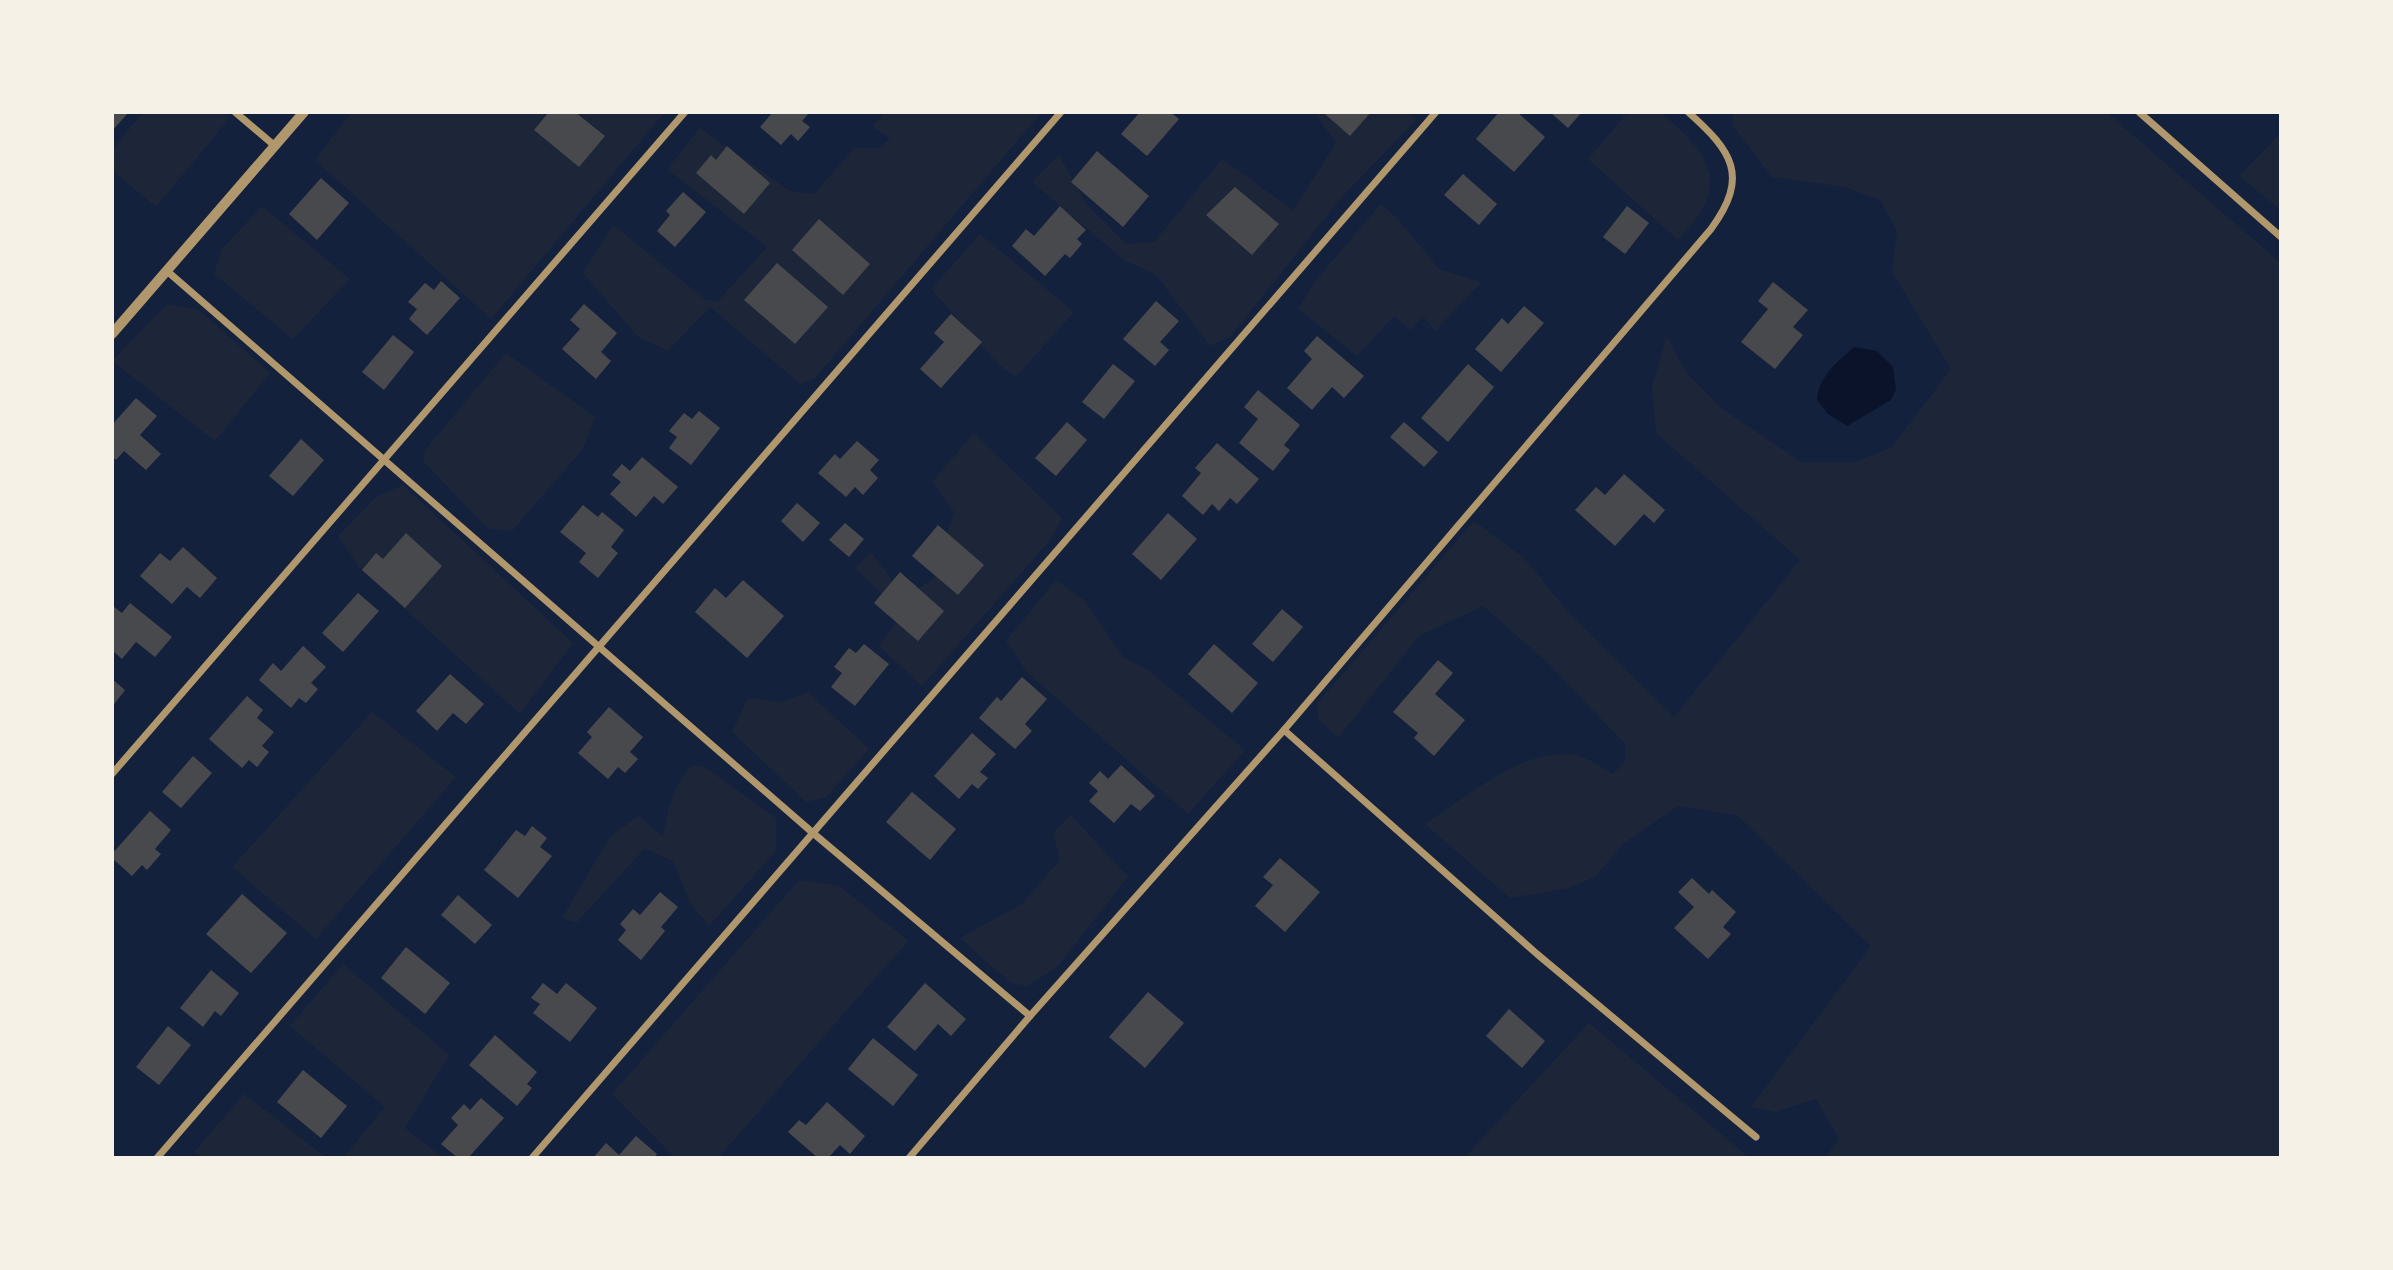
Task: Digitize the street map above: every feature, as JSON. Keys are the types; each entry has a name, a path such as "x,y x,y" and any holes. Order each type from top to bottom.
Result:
{"street":[{"path":"235,112 275,146"},
{"path":"112,334 304,112"},
{"path":"112,774 685,112"},
{"path":"157,1158 1061,112"},
{"path":"532,1158 1436,112"},
{"path":"909,1158 1030,1016 1284,730 1711,229 1727,207 1733,179 1730,161 1717,138 1688,112"},
{"path":"2140,112 2281,237"},
{"path":"167,271 813,833 1030,1016"},
{"path":"1284,730 1537,954 1756,1137"}],"shaded area":[{"path":"143,112 222,112 229,119 156,207 112,170 112,150"},
{"path":"352,112 665,112 491,319 315,160"},
{"path":"885,112 1042,112 815,378 800,384 710,307 668,351 637,336 583,273 613,225 706,300 718,301 767,247 667,169 700,128 790,191 814,194 854,148 880,148 890,139 872,126"},
{"path":"1314,112 1406,112 1416,120 1339,200 1231,336 1210,346 1155,274 1124,260 1032,182 1059,155 1086,204 1126,244 1154,242 1222,159 1293,210 1336,143"},
{"path":"1628,112 1660,112 1691,141 1706,164 1710,176 1710,190 1705,204 1678,240 1588,159"},
{"path":"1732,112 2106,112 2281,263 2281,1158 1825,1158 1839,1139 1816,1099 1775,1112 1751,1107 1871,946 1737,815 1678,806 1623,844 1595,877 1569,888 1510,898 1425,824 1501,774 1522,763 1543,757 1564,754 1584,758 1612,774 1625,762 1625,744 1545,660 1483,606 1419,636 1338,738 1319,720 1317,704 1474,521 1524,558 1568,612 1674,717 1800,560 1656,433 1652,386 1667,336 1685,371 1721,408 1801,462 1856,462 1892,447 1951,369 1892,272 1897,231 1880,200 1845,187 1772,177 1733,126"},
{"path":"2281,133 2281,210 2239,176"},
{"path":"1381,204 1398,219 1439,269 1481,282 1435,331 1423,316 1410,330 1394,316 1357,356 1298,309 1316,280"},
{"path":"262,206 350,279 293,339 214,274 222,249"},
{"path":"980,234 1074,312 1016,377 999,365 931,289"},
{"path":"167,304 199,310 270,373 215,441 112,361"},
{"path":"1854,347 1877,351 1893,367 1896,390 1891,400 1847,426 1828,414 1817,400 1825,377"},
{"path":"506,353 595,417 583,449 512,531 488,529 423,461 425,450"},
{"path":"974,433 1062,518 1051,539 922,686 879,646 902,614 855,568 871,552 905,597 934,578 954,512 932,482"},
{"path":"403,485 573,643 520,714 359,567 338,536 377,496"},
{"path":"1056,580 1085,601 1124,658 1148,670 1245,750 1188,814 1027,672 1006,641"},
{"path":"808,692 869,749 826,797 806,802 732,732 748,698 782,702"},
{"path":"372,712 456,777 316,939 232,867"},
{"path":"693,765 705,767 776,818 776,851 709,926 689,901 674,862 645,848 576,923 562,918 611,835 639,816 663,837 676,789"},
{"path":"1071,815 1128,877 1056,968 1027,986 1011,983 960,938 1022,904 1060,860 1053,833"},
{"path":"799,880 839,886 909,941 718,1158 675,1158 612,1094"},
{"path":"343,964 449,1055 405,1128 443,1158 343,1158 385,1107 290,1026"},
{"path":"1589,1023 1750,1158 1464,1158"},
{"path":"244,1094 327,1158 202,1158 194,1152"}],"building":[{"path":"112,112 129,112 112,131"},
{"path":"549,112 575,112 605,136 579,167 534,130"},
{"path":"773,112 810,112 802,121 810,127 798,141 791,134 781,145 760,127"},
{"path":"1140,112 1170,112 1179,119 1147,156 1121,134"},
{"path":"1371,112 1350,136 1325,114"},
{"path":"1499,112 1517,112 1545,137 1514,172 1476,139"},
{"path":"1550,112 1582,112 1568,128"},
{"path":"727,146 770,183 744,214 696,173 711,155 716,160"},
{"path":"1097,151 1149,196 1123,227 1071,182"},
{"path":"1463,174 1497,204 1479,225 1444,195"},
{"path":"321,178 349,203 317,240 289,214"},
{"path":"1235,187 1279,224 1252,255 1206,215"},
{"path":"683,192 706,212 675,247 657,231 670,215 666,211"},
{"path":"1060,206 1086,230 1077,239 1082,244 1070,258 1065,254 1045,276 1012,246 1026,229 1034,236"},
{"path":"1627,206 1649,223 1625,254 1603,237"},
{"path":"819,219 870,264 843,295 792,250"},
{"path":"777,263 828,307 795,344 744,300"},
{"path":"441,281 460,298 427,335 409,319 417,309 408,302 425,283 434,290"},
{"path":"1773,282 1808,310 1793,327 1803,335 1775,369 1741,342 1768,309 1758,301"},
{"path":"1156,301 1179,321 1160,342 1169,350 1155,366 1123,339"},
{"path":"584,304 617,333 601,352 611,361 596,379 562,349 580,329 570,320"},
{"path":"1524,306 1544,323 1501,372 1475,349 1502,318 1508,324"},
{"path":"951,314 982,342 941,388 920,369 944,342 934,333"},
{"path":"393,335 414,352 384,390 362,372"},
{"path":"1317,336 1364,376 1344,398 1332,387 1312,410 1287,388 1312,359 1304,351"},
{"path":"1113,364 1135,381 1104,419 1082,402"},
{"path":"1468,364 1494,387 1448,442 1421,418"},
{"path":"1258,390 1300,425 1284,445 1290,450 1273,471 1239,443 1258,419 1244,407"},
{"path":"136,398 157,416 140,435 161,454 146,470 124,451 116,460 112,456 112,425"},
{"path":"699,411 720,428 691,465 669,448 677,437 669,431 684,413 692,419"},
{"path":"1067,422 1087,440 1056,476 1035,458"},
{"path":"1404,422 1438,452 1424,467 1390,437"},
{"path":"301,439 324,460 293,496 269,476"},
{"path":"857,441 879,460 870,470 878,478 863,495 855,487 846,497 818,473 835,454 840,459"},
{"path":"1217,443 1259,479 1237,504 1230,498 1219,511 1212,504 1203,515 1182,496 1201,473 1195,468"},
{"path":"642,457 678,487 663,504 654,496 636,517 610,494 621,482 612,475 622,464 630,471"},
{"path":"1624,474 1665,510 1654,523 1644,514 1615,546 1575,510 1596,487 1605,495"},
{"path":"797,503 820,523 803,542 781,521"},
{"path":"583,505 598,517 602,512 624,530 611,547 618,553 598,578 579,562 586,553 560,532"},
{"path":"1168,513 1197,539 1161,580 1132,554"},
{"path":"845,523 864,539 849,557 829,540"},
{"path":"938,525 984,565 958,595 912,556"},
{"path":"406,533 442,566 405,608 362,570 376,553 383,559"},
{"path":"183,547 217,578 200,598 187,587 172,604 140,576 160,553 170,561"},
{"path":"900,572 944,611 918,641 874,603"},
{"path":"743,580 784,616 747,658 695,612 715,588 726,598"},
{"path":"358,593 379,611 343,652 322,633"},
{"path":"130,603 172,637 155,657 136,642 122,659 112,650 112,609 114,607 122,613"},
{"path":"1282,609 1303,627 1273,662 1252,644"},
{"path":"864,644 889,664 855,706 831,687 842,673 834,667 849,648 856,653"},
{"path":"1214,644 1258,683 1232,713 1188,674"},
{"path":"303,646 326,667 311,683 318,689 306,703 299,698 291,708 259,680 273,663 281,671"},
{"path":"1438,660 1453,673 1435,694 1465,720 1434,756 1414,738 1418,733 1393,712"},
{"path":"450,674 484,704 466,724 453,713 437,731 416,711"},
{"path":"1022,677 1047,699 1025,724 1032,731 1015,749 979,718 997,697 1001,701"},
{"path":"112,679 125,690 112,707"},
{"path":"247,696 263,710 257,718 274,732 262,746 269,752 257,767 249,760 242,768 209,739"},
{"path":"609,707 643,737 630,752 638,759 625,773 618,767 608,779 578,753 592,737 587,732"},
{"path":"972,733 996,754 980,772 988,778 978,789 972,784 959,799 934,776"},
{"path":"193,756 212,773 181,808 162,792"},
{"path":"1121,765 1155,796 1140,811 1131,804 1114,823 1089,801 1098,791 1089,783 1100,771 1108,779"},
{"path":"912,792 956,829 930,860 886,822"},
{"path":"150,811 171,830 155,849 161,854 147,870 142,865 132,876 112,858 112,854"},
{"path":"532,826 547,838 540,847 552,856 518,898 484,870 516,830 525,836"},
{"path":"1280,858 1320,892 1285,932 1255,906 1273,885 1263,877"},
{"path":"1692,878 1709,894 1712,890 1736,912 1723,927 1731,934 1708,959 1674,928 1694,907 1678,892"},
{"path":"660,892 678,907 661,927 665,931 641,960 618,940 626,930 620,924 633,909 640,915"},
{"path":"242,894 287,933 251,973 206,934"},
{"path":"458,895 492,925 475,944 441,915"},
{"path":"406,947 450,983 425,1014 381,978"},
{"path":"211,970 239,993 221,1016 215,1011 203,1027 180,1008"},
{"path":"543,983 557,994 566,983 597,1008 570,1042 533,1013 540,1004 531,998"},
{"path":"925,983 966,1019 951,1036 938,1024 915,1051 887,1027"},
{"path":"1148,992 1184,1023 1145,1068 1109,1037"},
{"path":"1509,1009 1545,1041 1522,1068 1486,1036"},
{"path":"168,1026 191,1045 159,1085 136,1067"},
{"path":"495,1035 537,1072 527,1084 532,1088 517,1106 469,1065"},
{"path":"873,1038 918,1075 893,1106 848,1069"},
{"path":"303,1070 347,1106 321,1138 277,1102"},
{"path":"481,1098 504,1118 468,1158 458,1158 441,1144 458,1125 451,1118 464,1104 470,1110"},
{"path":"827,1102 865,1136 850,1154 840,1145 828,1158 818,1158 788,1132 799,1120 806,1125"},
{"path":"636,1136 657,1154 654,1158 593,1158 606,1143 619,1155"}]}
